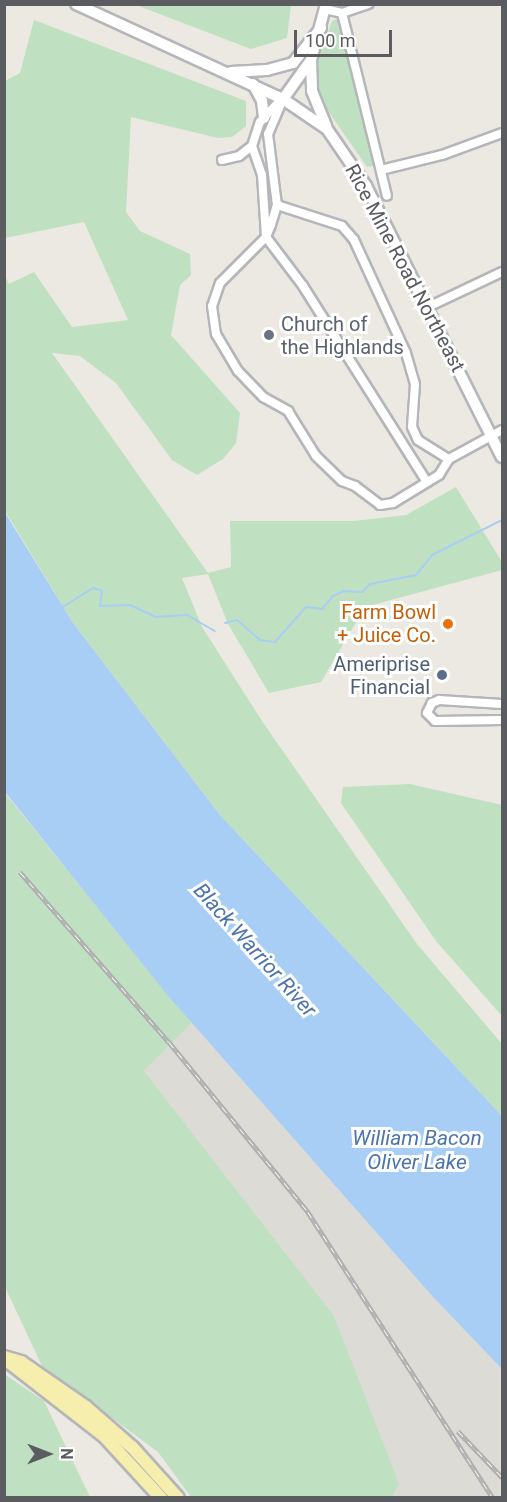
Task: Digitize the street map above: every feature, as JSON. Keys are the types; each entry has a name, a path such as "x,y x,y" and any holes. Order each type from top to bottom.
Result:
{"main road":[{"name":"Rice Mine Road Northeast","path":"76,4 229,72 283,99 327,129 366,186 428,307 497,433 502,457"},
{"path":"283,99 311,60 326,7"},
{"path":"229,72 267,70 293,63 321,28"},
{"path":"311,60 312,91 327,129"},
{"path":"252,84 262,101 264,118"},
{"path":"4,1357 104,1436 161,1497"},
{"path":"4,1357 21,1362 86,1407 133,1448 178,1497"}],"street":[{"path":"326,7 342,13 368,4"},
{"name":"Rice Mine Road Northeast","path":"342,13 387,196"},
{"path":"222,160 239,156 252,146 264,118 283,99"},
{"path":"283,99 268,134 277,205 266,237 220,283 212,306 216,334 238,371 263,397 288,411 299,432 329,469 380,505 393,503 440,475 449,459 497,433"},
{"path":"381,170 442,155 502,133"},
{"path":"252,146 262,176 266,237 303,285 427,482"},
{"path":"277,205 342,226 354,240 406,353 415,384 412,428 418,440 449,459"},
{"path":"428,307 502,272"},
{"path":"502,705 439,700 432,703 427,713 435,721 502,720"}],"shaded area":[{"path":"192,1023 433,1297 502,1369 502,1497 392,1497 399,1484 144,1071"}],"green space":[{"path":"291,4 287,38 251,49 136,5"},
{"path":"336,19 340,23 376,165 367,167 317,95 317,64 332,21"},
{"path":"34,20 246,101 246,126 232,137 218,138 131,117 126,212 140,231 190,254 191,275 180,285 171,335 240,413 236,443 223,459 197,475 172,460 116,383 80,356 52,353 208,573 231,567 230,521 354,521 406,515 456,487 502,562 502,570 365,607 321,682 269,693 228,624 208,574 182,578 202,627 262,721 417,944 502,1044 502,1116 220,815 73,623 5,511 4,273 9,284 34,272 72,327 128,320 84,222 5,238 5,81 20,73"},
{"path":"410,784 502,805 502,1016 436,941 341,803 343,787"},
{"path":"4,792 192,1023 144,1071 334,1316 399,1484 392,1497 191,1497 158,1452 42,1366 5,1287"},
{"path":"4,1374 44,1401 90,1497 5,1497"}],"water":[{"name":"William Bacon Oliver Lake","path":"4,511 73,623 220,815 502,1116 502,1369 433,1297 169,997 5,792"}],"waterway":[{"path":"225,623 237,620 260,640 275,642 306,607 322,609 333,596 344,591 362,592 370,584 416,575 432,555 502,520"},
{"path":"61,608 93,588 102,591 100,606 130,605 156,617 187,615 215,631"}],"railway":[{"path":"20,872 169,1042 308,1212 493,1498"},
{"path":"458,1431 502,1477"}],"place":[{"name":"Church of the Highlands","path":"269,335"},
{"name":"Farm Bowl + Juice Co.","path":"448,624"},
{"name":"Ameriprise Financial","path":"442,675"}],"water label":[{"name":"Black Warrior River","path":"255,950"}]}
